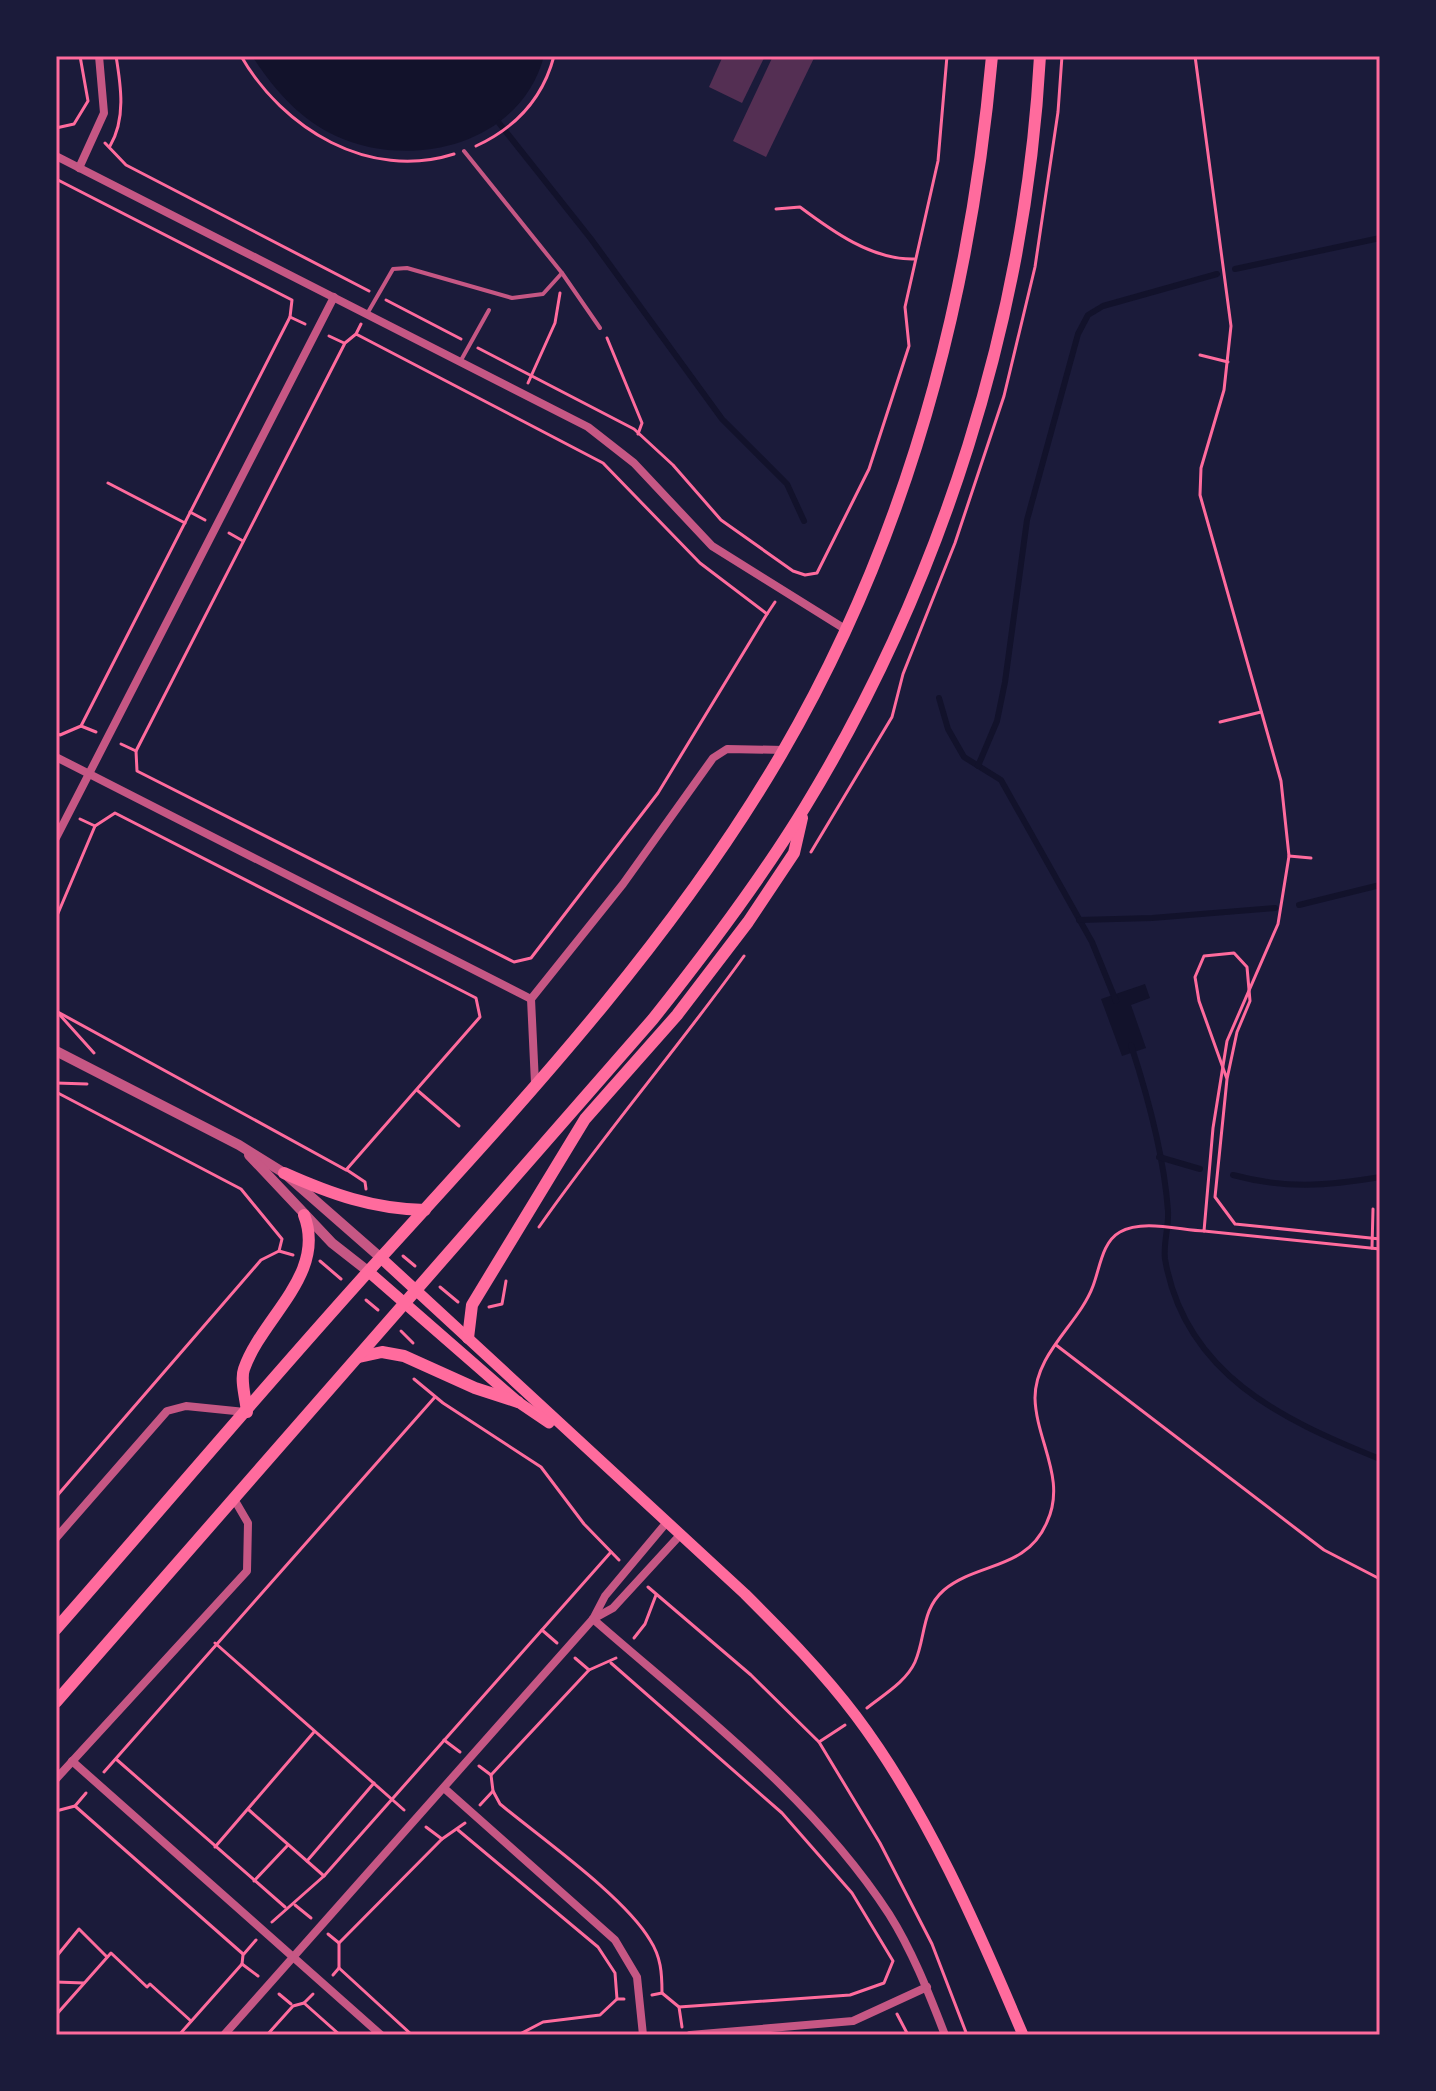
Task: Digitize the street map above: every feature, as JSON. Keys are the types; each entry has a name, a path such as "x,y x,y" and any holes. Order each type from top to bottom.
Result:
{"main road":[{"path":"56,1629 605,1005 719,853 784,750 845,629 903,490 958,301 975,211 992,56"},
{"path":"56,1702 661,1009 732,915 805,807 895,635 948,506 968,443 994,349 1015,253 1031,164 1040,56"},
{"path":"468,1338 472,1305 585,1119 677,1015 748,922 794,853 805,807"},
{"path":"284,1173 362,1204 389,1209 425,1210"},
{"path":"247,1412 243,1371 308,1259 312,1235 304,1215"},
{"path":"381,1258 790,1638 856,1717 896,1777 948,1873 987,1949 1023,2035"},
{"path":"369,1272 518,1402 579,1444"},
{"path":"358,1357 382,1352 404,1356 475,1388 518,1402"}],"street":[{"path":"79,168 104,113 99,56"},
{"path":"56,156 588,427 634,463 712,546 845,629"},
{"path":"56,838 334,297"},
{"path":"535,1083 531,999 623,884 713,758 727,749 784,750"},
{"path":"56,757 531,999"},
{"path":"56,1051 239,1145 284,1173 381,1258"},
{"path":"239,1145 304,1215 369,1272"},
{"path":"56,1538 167,1411 186,1406 247,1412"},
{"path":"56,1779 247,1571 248,1523 234,1499"},
{"path":"224,2035 593,1619 605,1596 667,1522"},
{"path":"593,1619 613,1608 681,1534"},
{"path":"593,1619 793,1796 842,1850 889,1914 927,1987 945,2035"},
{"path":"72,1761 381,2035"},
{"path":"444,1788 615,1940 637,1977 643,2035"},
{"path":"690,2035 853,2021 927,1987"}],"lane":[{"path":"464,151 562,273 600,328"},
{"path":"367,314 393,269 407,268 512,298 543,294 562,273"},
{"path":"460,362 489,310"}],"path":[{"path":"56,128 74,124 88,101 80,56"},
{"path":"110,146 118,133 122,90 116,56"},
{"path":"241,56 281,109 305,128 345,149 400,162 444,157 464,151"},
{"path":"479,145 521,117 538,96 554,56"},
{"path":"820,568 869,469 909,346 905,315 915,274 914,259 938,161 947,56"},
{"path":"806,861 892,717 903,674 955,543 1004,396 1035,267 1058,112 1062,56"},
{"path":"1195,56 1230,302 1224,390 1201,468 1200,495 1285,796 1289,856 1278,924 1227,1041 1204,1231"},
{"path":"56,179 292,300 290,317 81,726 58,734 56,742"},
{"path":"776,209 800,207 838,235 884,254 914,259"},
{"path":"512,414 555,323 562,273"},
{"path":"600,328 614,350 642,423 638,434"},
{"path":"356,334 512,414 603,463 700,563 767,614 658,793 531,958 514,962 137,771 136,751 345,343 356,334"},
{"path":"1200,355 1228,362"},
{"path":"108,483 185,523"},
{"path":"1220,722 1261,712"},
{"path":"56,918 95,826 115,813 476,998 480,1017 346,1170"},
{"path":"1289,856 1311,858"},
{"path":"532,1238 600,1140 703,1013 747,951"},
{"path":"1227,1079 1195,977 1204,956 1234,953 1247,967 1250,1001 1237,1032 1227,1079 1215,1197 1235,1224 1380,1239"},
{"path":"56,1011 94,1054"},
{"path":"56,1011 346,1170 365,1182 367,1191"},
{"path":"417,1090 459,1126"},
{"path":"56,1092 241,1189 282,1239 279,1251 261,1260 56,1497"},
{"path":"1372,1248 1373,1209"},
{"path":"819,1742 899,1683 914,1665 927,1612 943,1591 965,1578 1012,1561 1035,1543 1045,1528 1054,1503 1055,1485 1038,1418 1036,1389 1043,1366 1088,1297 1112,1238 1127,1229 1153,1227 1380,1249"},
{"path":"391,1246 459,1303"},
{"path":"318,1260 419,1348"},
{"path":"488,1307 502,1304 506,1276"},
{"path":"1055,1345 1324,1550 1380,1579"},
{"path":"409,1375 435,1397 541,1467 627,1568"},
{"path":"56,1811 75,1806 215,1643 435,1397"},
{"path":"179,2035 242,1964 243,1955 285,1907 295,1905 324,1876 611,1552"},
{"path":"639,1579 751,1675 819,1742 880,1843 932,1944 967,2035"},
{"path":"491,1775 589,1670 611,1663 626,1648 645,1624 657,1593"},
{"path":"542,1630 589,1670"},
{"path":"215,1643 442,1839"},
{"path":"611,1663 782,1813 852,1893 893,1961 884,1983 850,1995 679,2007"},
{"path":"215,1847 315,1731"},
{"path":"444,1740 491,1775 493,1791 500,1804 634,1916 651,1941 662,1966 662,1993"},
{"path":"116,1759 285,1907"},
{"path":"307,1861 374,1783"},
{"path":"75,1806 243,1955"},
{"path":"248,1809 324,1876"},
{"path":"412,2035 339,1968 339,1943 442,1839 458,1830 598,1947 615,1973 617,1999"},
{"path":"254,1881 288,1845"},
{"path":"295,1905 320,1927"},
{"path":"56,1957 79,1929 107,1957"},
{"path":"56,2015 111,1953 147,1987 150,1984 191,2021"},
{"path":"56,1982 84,1983"},
{"path":"518,2035 543,2022 600,2015 617,1999 662,1993 679,2007 683,2035"},
{"path":"267,2035 293,2006 304,2003 340,2035"},
{"path":"897,2035 908,2035"}],"shaded area":[{"path":"252,56 544,56 532,86 512,111 488,129 460,142 429,149 397,151 366,146 336,136 310,121 288,102"},
{"path":"1145,984 1150,998 1131,1005 1146,1048 1122,1056 1101,999"}],"building":[{"path":"723,56 765,56 742,103 709,87"},
{"path":"773,56 815,56 766,157 733,141"}],"waterway":[{"path":"499,123 591,239 722,419 787,484 804,521"},
{"path":"1235,269 1380,238"},
{"path":"978,766 997,721 1027,520 1078,334 1088,315 1103,306 1217,274"},
{"path":"939,698 948,729 964,757 1001,780 1092,942 1116,1001"},
{"path":"1299,905 1380,885"},
{"path":"1079,920 1152,918 1275,908"},
{"path":"1131,1045 1163,1169 1168,1211 1165,1259 1176,1299 1193,1334 1216,1363 1244,1388 1275,1409 1308,1428 1380,1459"},
{"path":"1159,1157 1200,1169"},
{"path":"1233,1175 1306,1185 1380,1177"}]}
